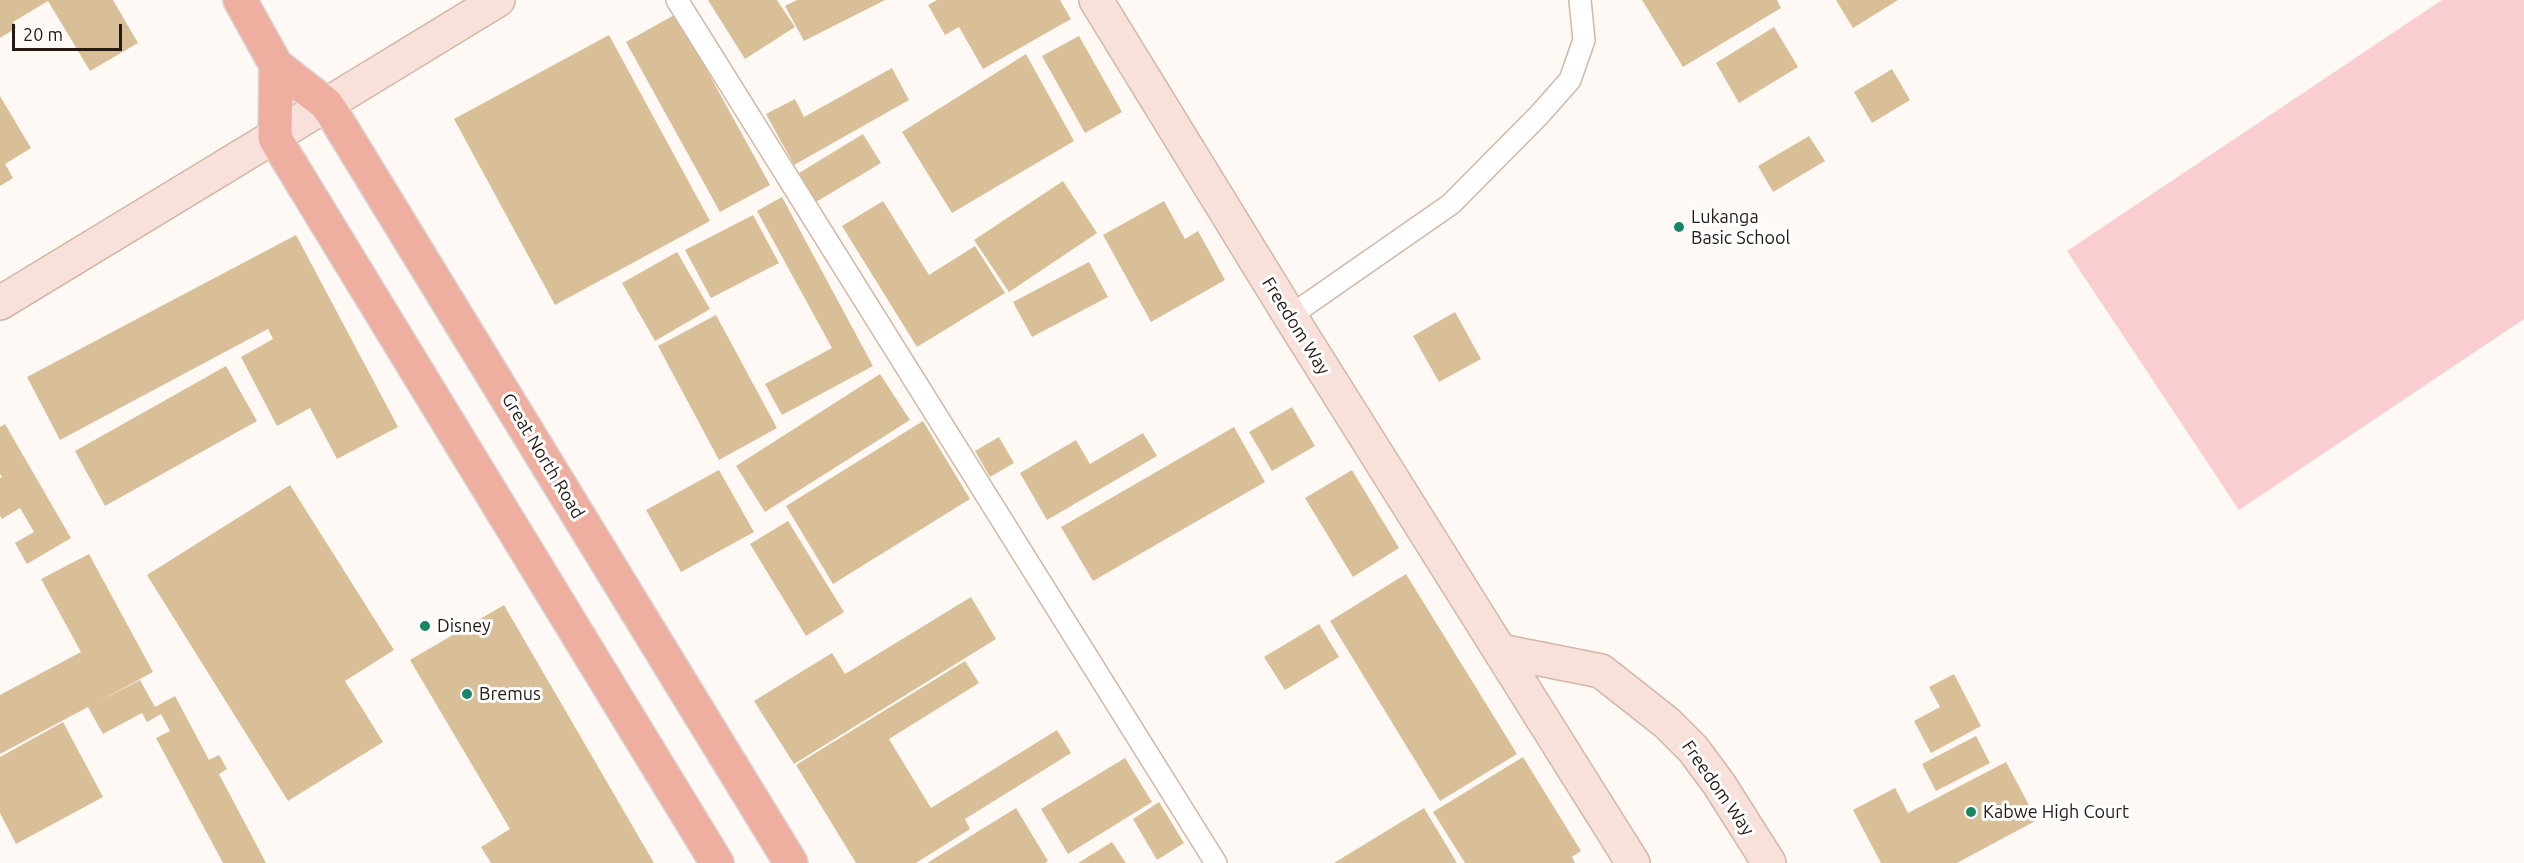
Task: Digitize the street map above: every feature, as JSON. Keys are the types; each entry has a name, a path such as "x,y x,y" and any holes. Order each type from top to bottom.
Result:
{"highway":[{"name":"Great North Road","path":"240,0 276,65 316,99 326,104 791,863"},
{"name":"Great North Road","path":"275,138 276,65"},
{"path":"275,138 717,863"}],"main road":[{"path":"0,303 275,138 326,104 498,0"},
{"name":"Freedom Way","path":"1096,0 1290,316 1633,863"},
{"name":"Freedom Way","path":"1500,651 1601,671 1658,715 1700,758 1769,863"}],"lane":[{"path":"677,0 1216,863"},
{"path":"1290,316 1451,204 1555,97 1570,80 1584,40 1580,0"}],"shaded area":[{"path":"2442,0 2524,0 2524,319 2239,510 2067,251"}],"building":[{"path":"0,0 113,0 138,43 90,71 48,1 13,22 16,28 0,38"},
{"path":"708,0 777,0 795,27 745,59"},
{"path":"797,0 885,0 804,41 785,6"},
{"path":"937,0 1060,0 1071,19 983,69 959,27 945,35 928,5"},
{"path":"1642,0 1777,0 1781,8 1683,67"},
{"path":"1836,0 1898,0 1853,28"},
{"path":"676,14 770,185 720,212 626,42"},
{"path":"1774,27 1798,67 1739,103 1716,63"},
{"path":"609,35 710,221 555,305 454,119"},
{"path":"1079,36 1122,112 1085,133 1042,56"},
{"path":"1026,54 1074,141 952,213 902,132"},
{"path":"892,68 909,100 794,165 766,114 795,99 804,117"},
{"path":"1892,69 1910,100 1872,123 1854,92"},
{"path":"0,96 31,148 5,164 13,178 0,186"},
{"path":"863,134 881,163 816,202 799,173"},
{"path":"1809,136 1825,161 1773,192 1758,166"},
{"path":"1063,181 1097,233 1009,292 974,240"},
{"path":"782,197 873,366 782,415 765,384 832,348 757,211"},
{"path":"883,201 929,275 975,246 1005,293 917,347 842,226"},
{"path":"1164,201 1185,239 1198,231 1225,280 1151,322 1103,235"},
{"path":"753,215 779,263 711,298 685,250"},
{"path":"296,235 398,427 337,459 310,408 277,426 241,357 273,339 268,329 60,440 27,377"},
{"path":"677,252 710,309 655,341 622,283"},
{"path":"1089,262 1108,297 1032,337 1013,302"},
{"path":"1455,312 1481,359 1439,382 1413,336"},
{"path":"716,315 777,428 719,460 658,346"},
{"path":"226,366 257,421 105,506 75,451"},
{"path":"880,374 910,420 765,512 736,466"},
{"path":"1292,407 1315,446 1272,471 1249,432"},
{"path":"923,421 970,499 833,584 786,506"},
{"path":"5,424 71,538 27,564 15,543 34,532 20,508 2,519 0,516 0,478 2,477 0,474 0,427"},
{"path":"1234,427 1265,482 1093,581 1061,527"},
{"path":"1143,433 1157,456 1047,520 1020,473 1076,440 1090,464"},
{"path":"999,437 1014,463 990,477 975,451"},
{"path":"719,470 754,532 681,572 646,510"},
{"path":"1352,470 1399,548 1353,577 1305,498"},
{"path":"290,485 394,650 345,681 383,742 288,801 147,575"},
{"path":"788,521 844,612 806,636 750,544"},
{"path":"89,554 153,672 96,703 140,680 155,707 175,696 209,760 219,755 227,769 219,774 266,863 223,863 156,738 170,731 161,714 147,722 142,713 103,734 88,707 0,754 0,695 81,652 41,579"},
{"path":"1406,574 1517,754 1440,801 1330,621"},
{"path":"971,597 996,639 794,764 754,701 832,653 845,674"},
{"path":"504,605 654,863 491,863 481,847 510,829 410,660"},
{"path":"1319,624 1339,657 1285,690 1264,657"},
{"path":"965,661 979,683 889,739 931,808 1057,730 1071,753 965,819 970,829 916,863 856,863 796,765"},
{"path":"1954,674 1981,726 1931,753 1914,721 1940,707 1929,687"},
{"path":"63,722 103,797 16,844 0,813 0,757"},
{"path":"1976,736 1990,763 1936,791 1922,764"},
{"path":"1523,757 1581,851 1572,857 1575,863 1465,863 1433,812"},
{"path":"1125,758 1152,802 1068,854 1041,809"},
{"name":"Kabwe High Court","path":"2006,762 2037,820 1957,863 1881,863 1853,810 1895,788 1908,813"},
{"path":"1159,802 1184,843 1157,860 1133,819"},
{"path":"1016,808 1048,861 1045,863 927,863"},
{"path":"1424,808 1457,863 1334,863"},
{"path":"1112,842 1126,863 1078,863"}],"place":[{"name":"Lukanga Basic School","path":"1679,227"},
{"name":"Disney","path":"425,626"},
{"name":"Bremus","path":"467,694"},
{"name":"Kabwe High Court","path":"1971,812"}]}
